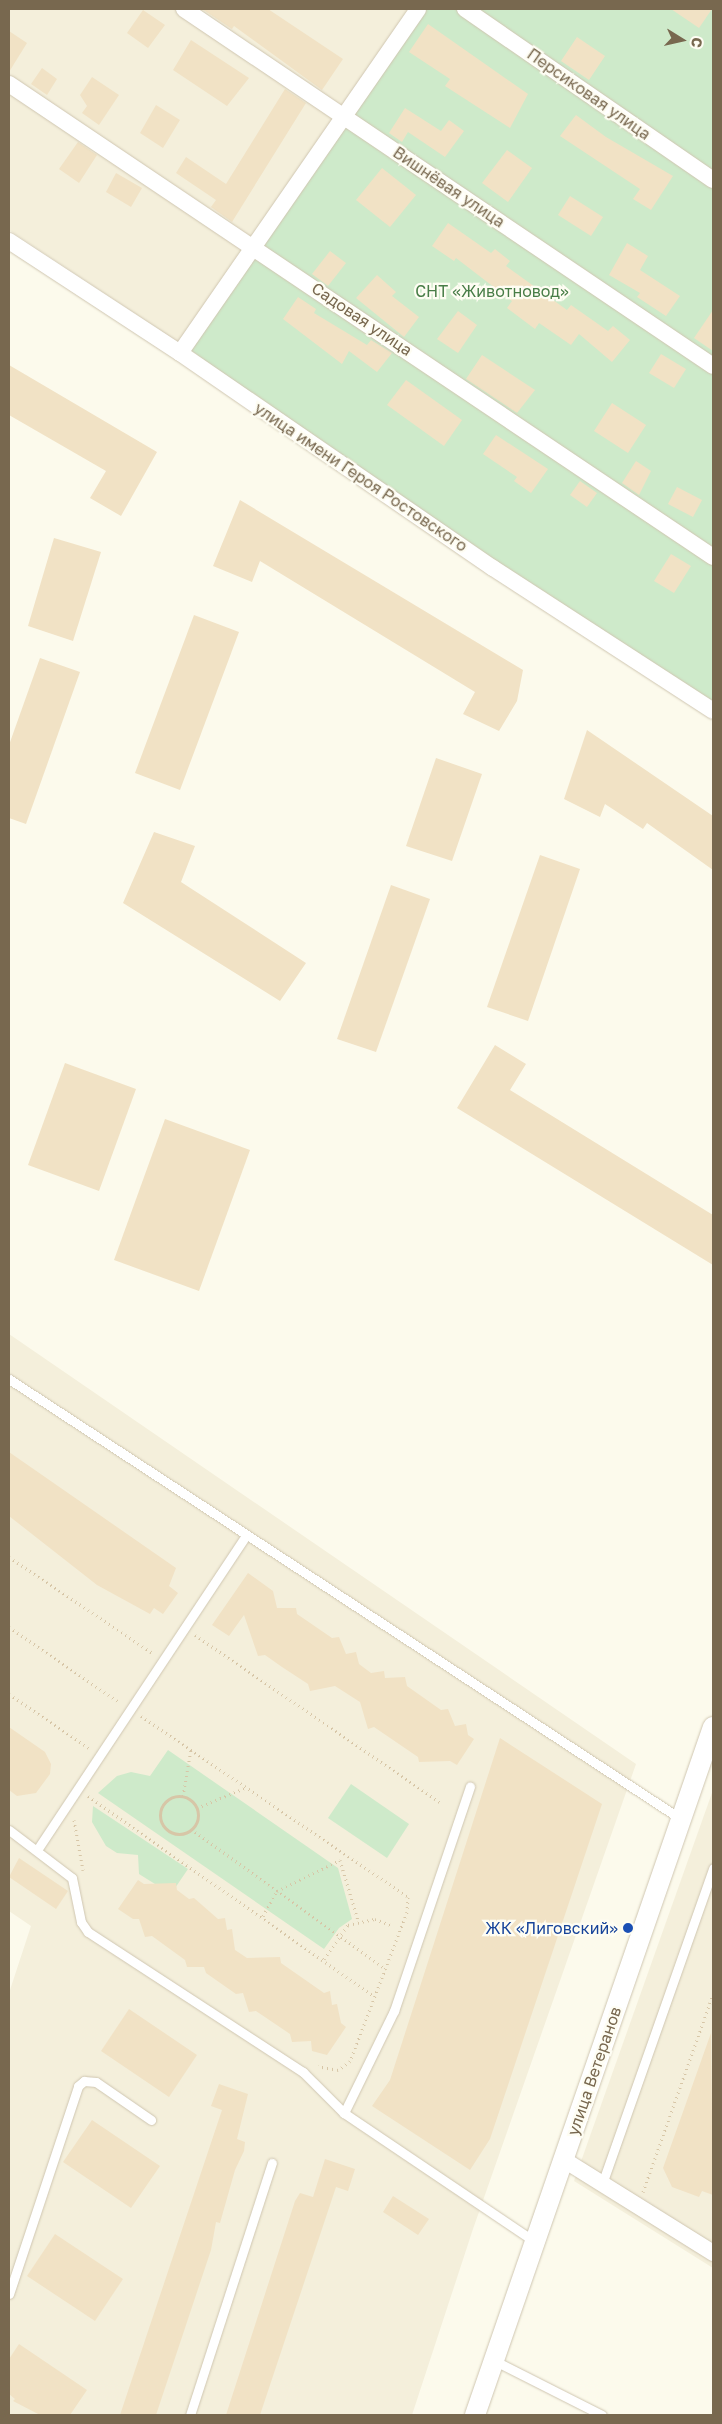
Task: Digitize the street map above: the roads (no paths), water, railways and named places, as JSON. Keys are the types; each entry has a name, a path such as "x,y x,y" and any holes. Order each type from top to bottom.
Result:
{"street":[{"name":"Вишнёвая улица","path":"184,9 713,366"},
{"path":"180,353 255,248 418,9"},
{"name":"Персиковая улица","path":"465,9 713,180"},
{"name":"Садовая улица","path":"9,84 713,557"},
{"name":"улица имени Героя Ростовского","path":"9,241 180,353 493,568 713,712"},
{"name":"улица Ветеранов","path":"483,2415 501,2364 538,2244 713,1727"},
{"name":"улица Ветеранов","path":"475,2415 569,2163 713,1753"},
{"path":"569,2163 713,2253"}],"lane":[{"path":"9,1379 246,1536 681,1819"},
{"path":"37,1850 246,1536"},
{"path":"344,2113 394,2011 470,1787"},
{"path":"9,1830 72,1878 81,1922 88,1932 303,2072 344,2113 538,2244"},
{"path":"602,2184 713,1868"},
{"path":"9,2294 78,2086 84,2080 96,2082 151,2120"},
{"path":"190,2415 272,2163"},
{"path":"501,2364 602,2415"}],"place":[{"name":"ЖК «Лиговский»","path":"628,1928"}],"park label":[{"name":"СНТ «Животновод»","path":"492,291"}]}
